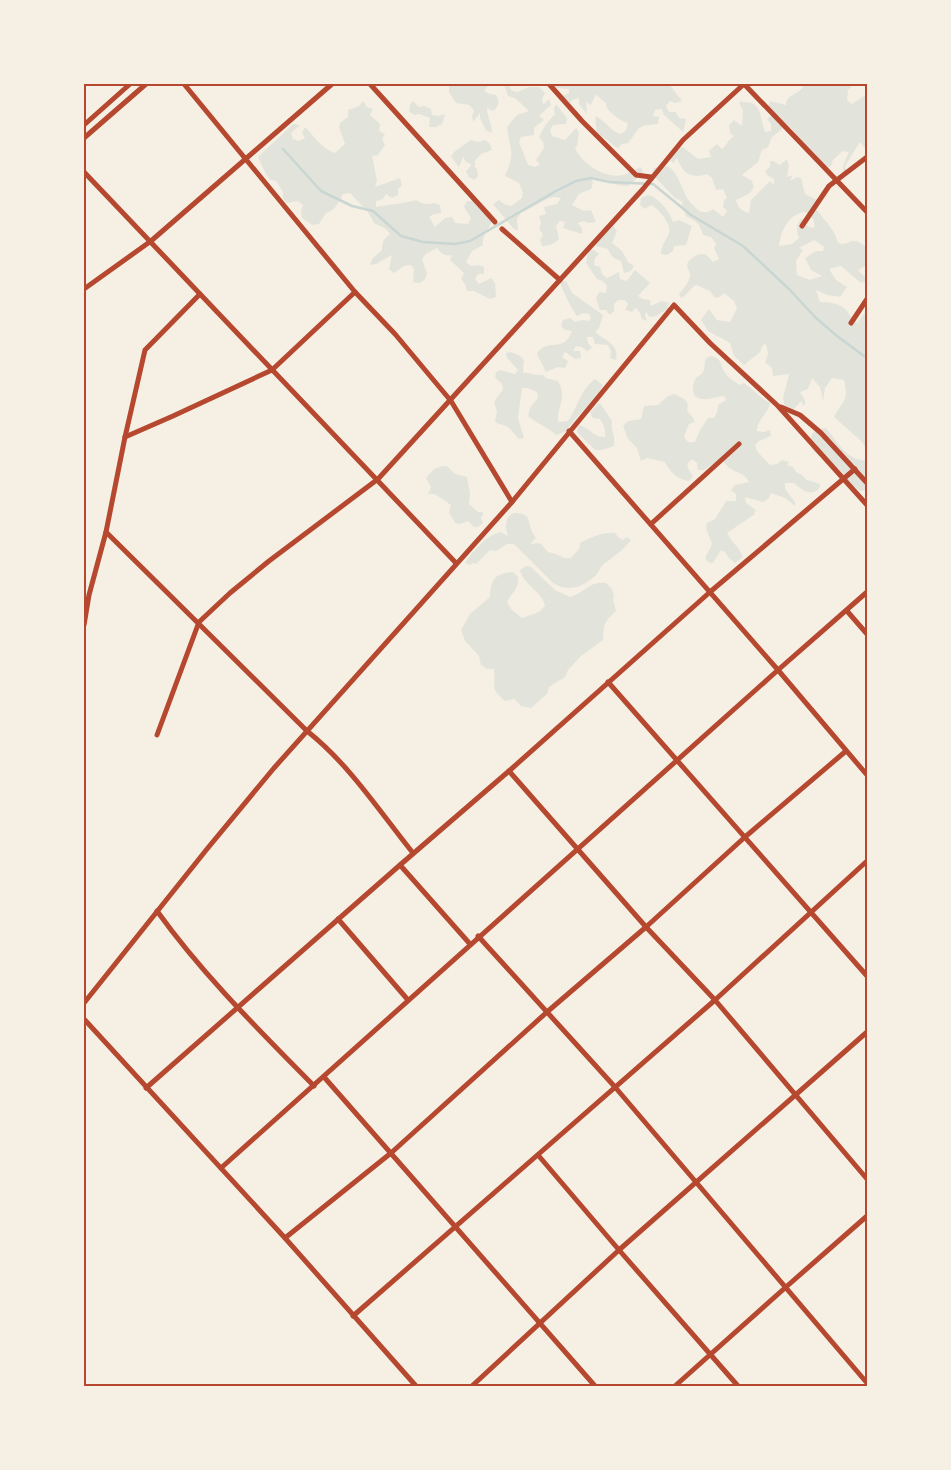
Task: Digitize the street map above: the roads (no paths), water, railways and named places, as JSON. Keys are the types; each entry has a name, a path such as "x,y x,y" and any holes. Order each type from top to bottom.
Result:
{"street":[{"path":"84,125 130,84"},
{"path":"84,138 146,84"},
{"path":"184,84 355,292 395,334 451,401 512,502"},
{"path":"84,289 151,242 332,84"},
{"path":"370,84 495,222"},
{"path":"549,84 582,121 636,175 650,179"},
{"path":"157,735 199,622 269,561 378,479 643,189 683,140 744,84 867,212"},
{"path":"802,226 829,186 867,157"},
{"path":"84,172 456,563"},
{"path":"502,229 560,280"},
{"path":"125,437 272,370 355,292"},
{"path":"84,625 86,596 106,532 145,350 200,294"},
{"path":"851,323 867,299"},
{"path":"84,1003 231,820 308,730 512,502 674,305 710,343 778,406 866,502"},
{"path":"778,406 800,415 821,433 867,483"},
{"path":"569,431 867,775"},
{"path":"651,524 739,444"},
{"path":"146,1088 338,918 509,771 710,592 855,469"},
{"path":"106,532 318,739 351,775 413,854"},
{"path":"220,1168 314,1086 478,936 867,592"},
{"path":"847,611 867,634"},
{"path":"608,682 867,976"},
{"path":"285,1238 391,1153 745,837 846,751"},
{"path":"509,771 577,850 714,1000 867,1179"},
{"path":"353,1316 714,1000 867,861"},
{"path":"400,865 470,944"},
{"path":"157,912 182,946 237,1008 314,1086"},
{"path":"338,918 408,1000"},
{"path":"478,936 615,1087 867,1383"},
{"path":"84,1019 285,1238 416,1386"},
{"path":"472,1386 619,1250 867,1032"},
{"path":"324,1077 595,1386"},
{"path":"538,1155 738,1386"},
{"path":"675,1386 867,1216"}],"waterway":[{"path":"283,149 321,191 352,206 373,211 401,236 423,242 455,244 470,241 576,181 591,178 609,182 653,184 691,215 743,246 789,289 815,317 837,336 864,356 867,356"}]}
